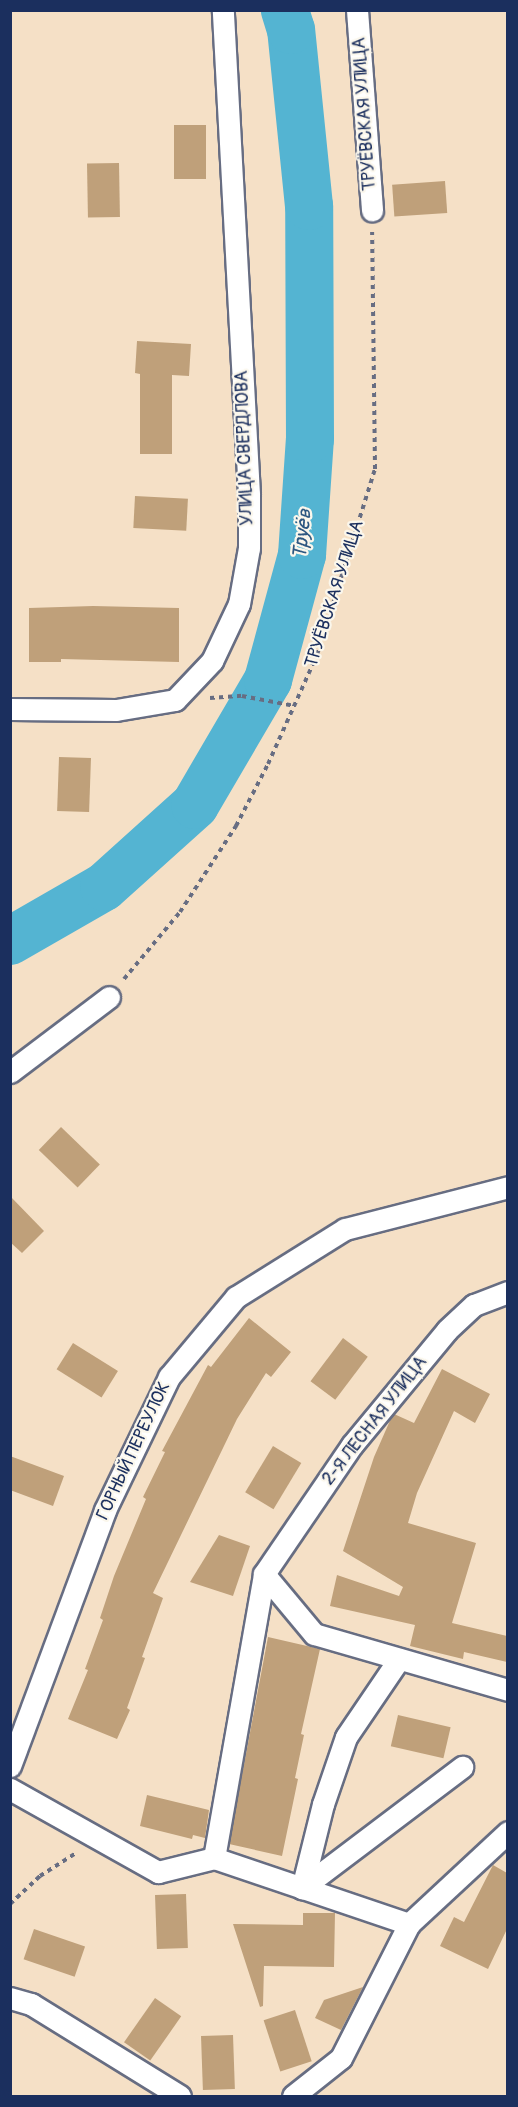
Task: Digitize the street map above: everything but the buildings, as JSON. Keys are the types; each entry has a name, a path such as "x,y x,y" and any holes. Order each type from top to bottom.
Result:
{"street":[{"name":"УЛИЦА СВЕРДЛОВА","path":"10,709 116,710 175,700 212,662 239,604 249,548 249,494 223,10"},
{"name":"ТРУЁВСКАЯ УЛИЦА","path":"357,10 372,210"},
{"path":"10,1072 109,997"},
{"name":"ГОРНЫЙ ПЕРЕУЛОК","path":"10,1766 110,1500 169,1377 236,1297 345,1229 507,1187"},
{"name":"2-Я ЛЕСНАЯ УЛИЦА","path":"214,1858 264,1574 352,1445 447,1330 474,1305 507,1292"},
{"path":"264,1574 314,1634 507,1690"},
{"path":"302,1888 322,1804 346,1737 399,1659"},
{"path":"302,1888 462,1767"},
{"path":"10,1789 158,1872 214,1858 409,1924"},
{"path":"293,2097 341,2058 409,1924 507,1832"},
{"path":"10,1998 31,2004 180,2097"}],"path":[{"name":"ТРУЁВСКАЯ УЛИЦА","path":"109,997 180,912 236,826 295,706 317,655 375,469 372,210"},
{"path":"242,696 273,700 295,706"},
{"path":"10,1904 40,1876 80,1851 106,1843"}],"waterway":[{"name":"Труёв","path":"10,941 104,887 195,805 268,680 302,555 310,439 309,206 291,30 285,10"}]}
